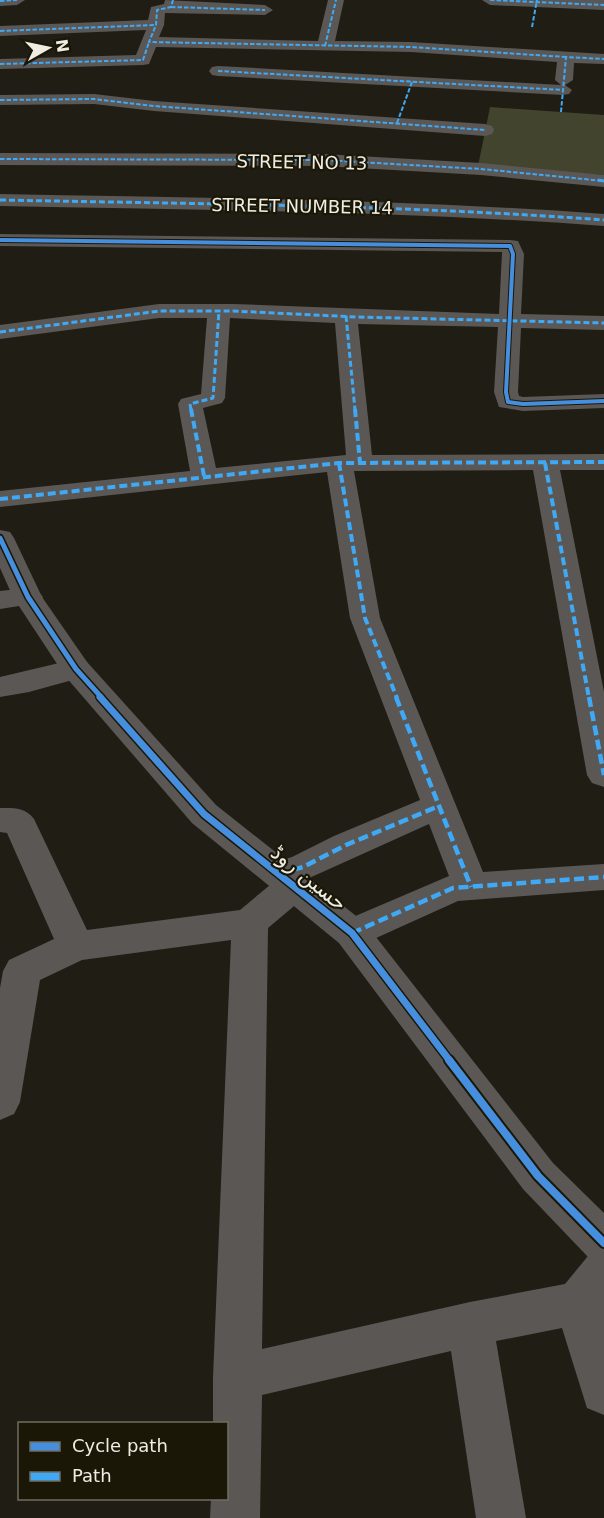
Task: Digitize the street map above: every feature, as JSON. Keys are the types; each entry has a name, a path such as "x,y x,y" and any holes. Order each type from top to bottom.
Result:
{"street":[{"path":"0,1 17,0"},
{"path":"325,46 336,0"},
{"path":"490,0 604,5"},
{"path":"532,27 536,1"},
{"path":"0,64 143,60 156,25 157,10 172,3 265,10"},
{"path":"0,31 156,25"},
{"path":"149,42 434,48 604,59"},
{"path":"561,112 566,57"},
{"path":"219,71 563,90"},
{"path":"398,123 412,82"},
{"path":"0,100 94,99 154,106 485,130"},
{"name":"STREET NO 13","path":"0,159 324,160 481,169 604,181"},
{"name":"STREET NUMBER 14","path":"0,200 333,206 499,212 604,220"},
{"path":"0,240 510,246 513,254 506,392 508,402 523,404 604,400"},
{"path":"0,332 159,311 604,323"},
{"path":"204,476 190,404 213,398 219,311"},
{"path":"346,316 349,463 365,618 471,887"},
{"path":"0,499 204,476 349,463 604,462"},
{"path":"544,463 604,775"},
{"name":"حسین روڈ","path":"0,538 14,599 204,814 352,933 538,1176 604,1243"},
{"path":"0,687 29,682 76,669"},
{"path":"235,1518 250,922 286,880 303,867 346,845 439,806"},
{"path":"0,820 16,820 22,828 76,946"},
{"path":"352,933 453,888 604,877"},
{"path":"0,1102 22,971 76,946 250,922"},
{"path":"237,1378 470,1324 591,1287 604,1391"},
{"path":"470,1324 501,1518"}],"green space":[{"path":"490,107 604,115 604,175 478,166"}],"marked path":[{"path":"0,1 17,0"},
{"path":"173,0 171,7 157,10 156,25 149,42 411,47 566,57"},
{"path":"325,46 336,0"},
{"path":"490,0 604,5"},
{"path":"532,27 537,0"},
{"path":"171,7 265,10"},
{"path":"0,31 156,25"},
{"path":"0,64 143,60 149,42"},
{"path":"561,112 566,57 604,59"},
{"path":"218,71 563,90"},
{"path":"397,123 412,82"},
{"path":"0,100 94,99 154,106 485,130"},
{"path":"0,159 323,160 481,169 604,181"},
{"path":"0,200 333,206 499,212 604,220"},
{"path":"0,332 159,311 233,311 356,317 604,323"},
{"path":"204,476 190,404 213,398 219,311"},
{"path":"346,316 360,463"},
{"path":"0,499 339,463 604,462"},
{"path":"339,463 365,618 471,887"},
{"path":"545,463 604,775"},
{"path":"279,874 303,867 346,845 439,806"},
{"path":"352,933 453,888 604,877"}],"cycle path":[{"path":"0,240 510,246 513,254 506,392 508,402 523,404 604,401"},
{"path":"0,538 28,597 76,669 204,814 352,933 538,1176 604,1243"}]}
